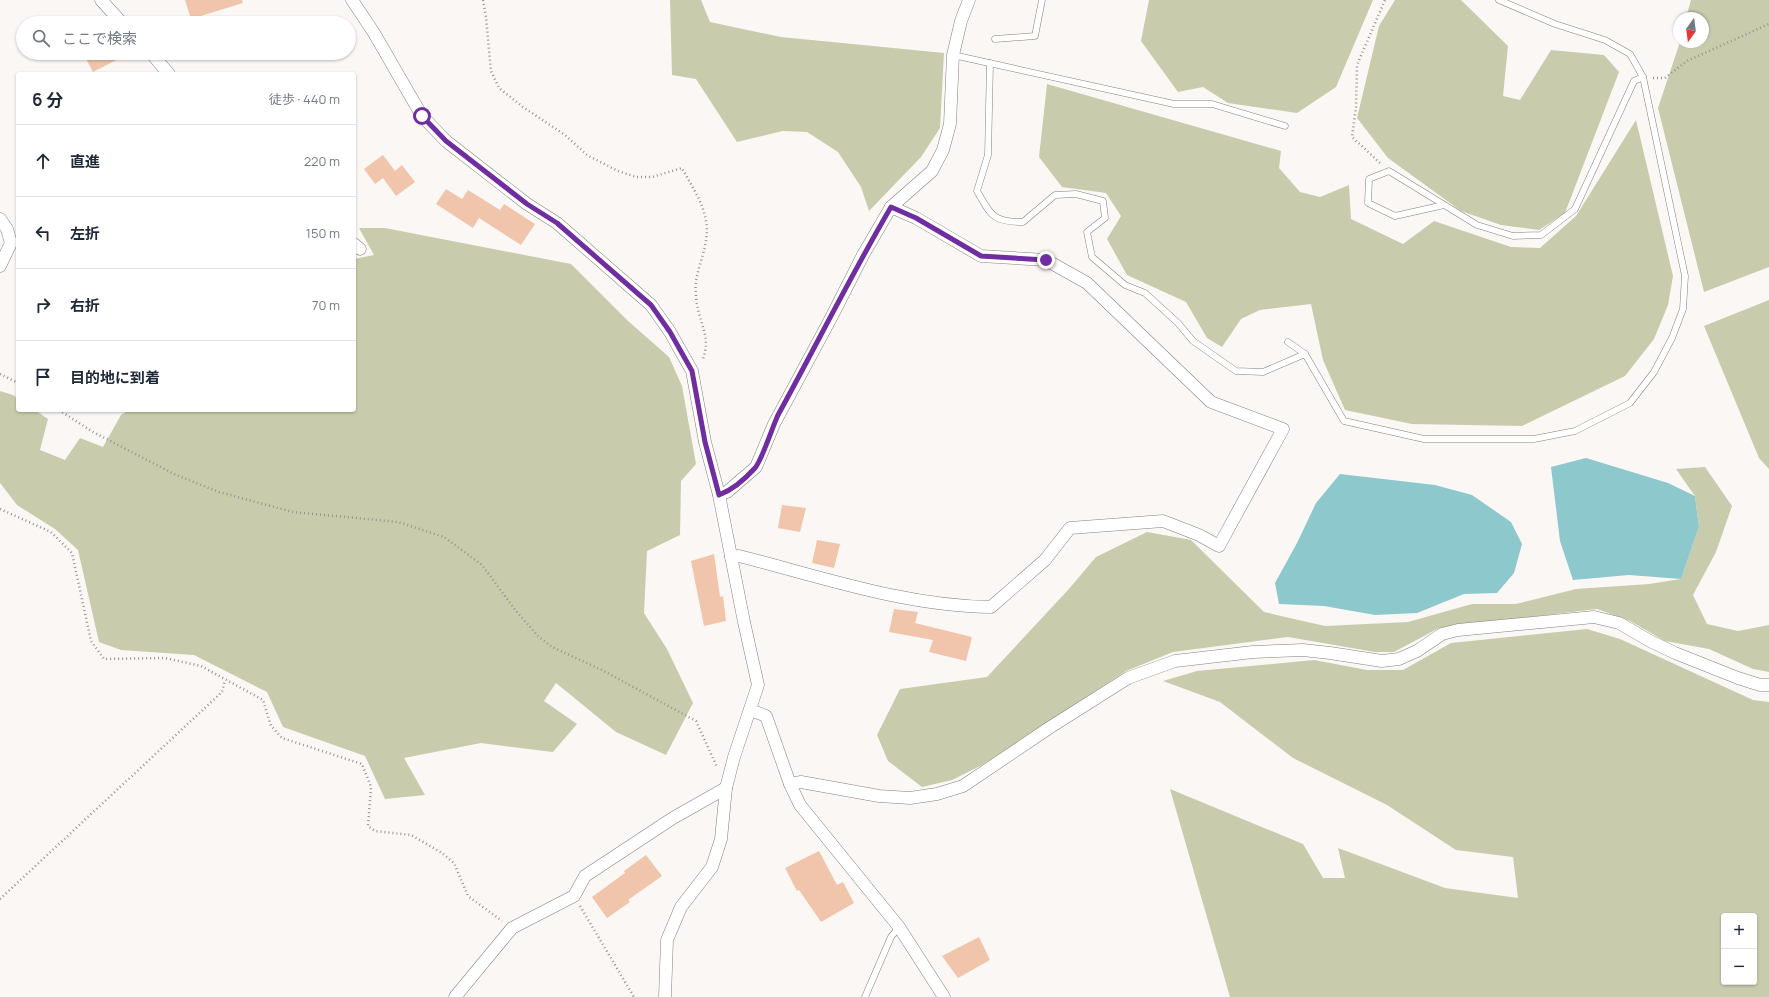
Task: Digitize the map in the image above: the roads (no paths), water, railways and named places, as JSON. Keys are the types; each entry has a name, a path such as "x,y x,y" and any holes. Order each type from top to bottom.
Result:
{"street":[{"path":"102,0 116,16"},
{"path":"352,0 374,33 422,116 446,141 527,204 557,223 651,305 670,332 692,371 705,442 719,495 758,685 726,788 721,839 712,867 681,907 667,940 665,997"},
{"path":"719,495 727,492 756,467 774,424 863,255 891,207 932,170 943,150 950,124 953,54 961,21 969,0"},
{"path":"157,60 167,72"},
{"path":"731,557 739,556 885,594 958,607 991,607 1045,560 1070,528 1163,521 1199,535 1219,546 1282,429 1211,402 1088,283 1046,260 981,256 916,218 891,207"},
{"path":"0,219 7,229 11,243 0,266"},
{"path":"790,784 801,782 879,796 910,798 937,794 963,786 1048,728 1128,678 1175,661 1253,652 1303,650 1382,661 1399,659 1417,650 1442,634 1458,630 1594,617 1619,623 1676,653 1738,678 1760,685 1769,685"},
{"path":"750,710 766,716 790,784 800,805 899,927 944,997"},
{"path":"455,997 512,928 574,896 585,876 673,818 726,788"}],"lane":[{"path":"995,40 1035,36 1042,0"},
{"path":"1288,342 1305,354 1344,421 1424,439 1534,439 1575,431 1630,403 1654,372 1672,338 1682,309 1685,276 1644,77 1630,54 1605,40 1555,24 1499,0"},
{"path":"953,54 1174,104 1212,104 1285,126"},
{"path":"990,63 988,155 977,190 991,215 1008,222 1023,222 1055,195 1076,194 1103,202 1105,218 1087,232 1092,257 1125,285 1146,293 1178,323 1193,341 1236,371 1263,372 1305,354"},
{"path":"1444,205 1395,216 1368,203 1369,179 1389,171 1477,225 1513,236 1541,235 1575,209 1634,80 1644,77"},
{"path":"865,997 891,937 899,927"}],"water":[{"path":"1586,458 1668,483 1695,496 1699,527 1681,579 1629,575 1573,580 1560,541 1551,467"},
{"path":"1340,474 1435,485 1472,495 1511,522 1522,544 1514,573 1497,593 1464,594 1417,613 1375,615 1324,606 1279,604 1275,583 1297,543 1316,503"}]}
